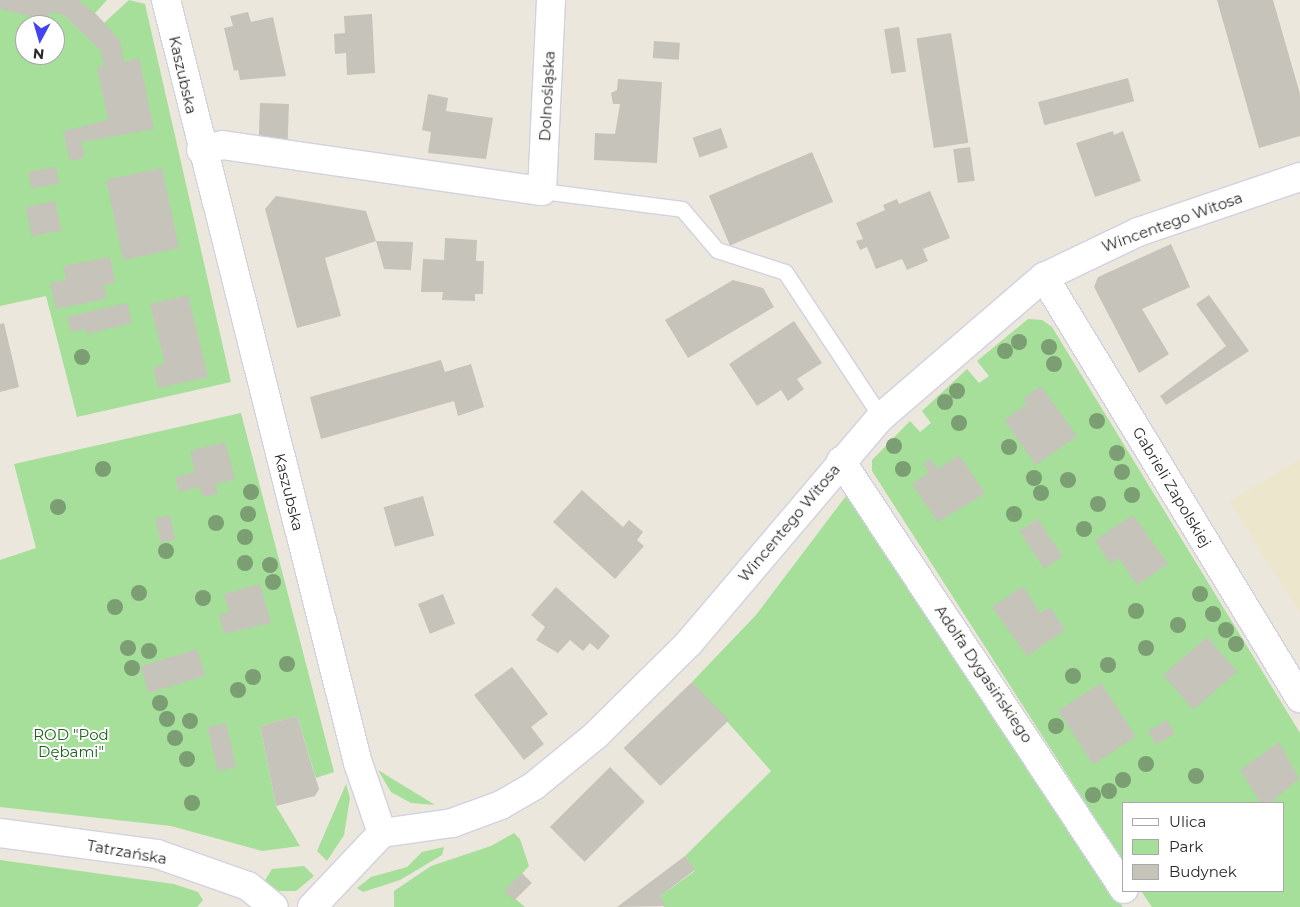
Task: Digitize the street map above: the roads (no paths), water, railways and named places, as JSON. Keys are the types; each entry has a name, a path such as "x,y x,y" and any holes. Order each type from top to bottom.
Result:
{"street":[{"name":"Kaszubska","path":"166,0 200,150 358,763 382,834"},
{"name":"Dolnośląska","path":"542,191 551,0"},
{"path":"200,150 222,145 542,191"},
{"name":"Wincentego Witosa","path":"382,834 468,819 501,805 550,774 689,643 880,417 1044,277 1138,232 1300,177"},
{"name":"Gabrieli Zapolskiej","path":"1044,277 1300,698"},
{"name":"Adolfa Dygasińskiego","path":"841,461 1122,887"},
{"name":"Tatrzańska","path":"0,833 157,854 248,886 274,907"},
{"path":"312,907 382,834"},
{"name":"Adolfa Dygasińskiego","path":"1125,892 1135,907"}],"lane":[{"path":"542,191 682,209 717,250 785,272 880,417"}],"park label":[{"name":"ROD \"Pod Dębami\"","path":"71,742"}]}
